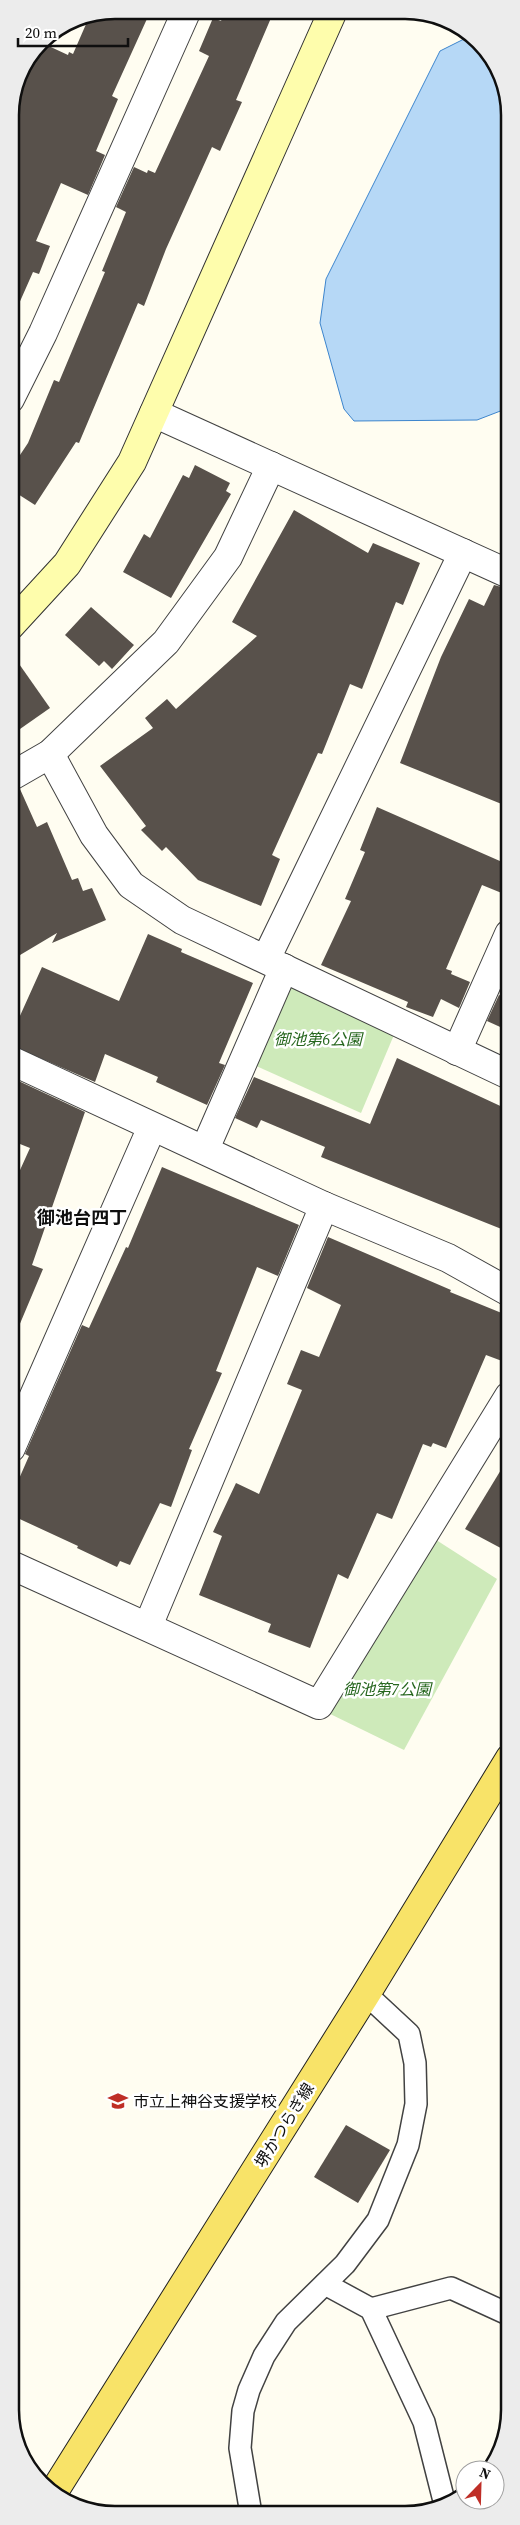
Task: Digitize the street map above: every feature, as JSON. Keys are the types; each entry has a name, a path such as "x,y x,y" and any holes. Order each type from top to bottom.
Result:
{"main road":[{"name":"堺かつらぎ線","path":"57,2486 366,1994 501,1773"}],"street":[{"path":"19,382 43,333 184,19"},
{"path":"19,616 67,564 132,462 330,19"},
{"path":"154,413 501,570"},
{"path":"19,772 50,754 166,642 228,557 271,466"},
{"path":"205,1149 275,964 464,553"},
{"path":"50,754 94,835 131,885 182,920 501,1071"},
{"path":"457,1051 501,952"},
{"path":"19,1064 152,1127 205,1149 324,1206 448,1258 501,1287"},
{"path":"19,1430 152,1127"},
{"path":"148,1626 324,1206"},
{"path":"19,1569 319,1705 501,1411"}],"lane":[{"path":"250,2506 240,2448 243,2411 249,2390 264,2356 286,2322 345,2264 378,2220 408,2146 416,2104 415,2063 409,2034 366,1994"},
{"path":"325,2284 371,2309 424,2422 443,2498"},
{"path":"371,2309 450,2288 501,2311"}],"green space":[{"name":"御池第6公園","path":"284,968 399,1023 361,1113 243,1060"},
{"name":"御池第7公園","path":"430,1536 497,1579 404,1750 322,1710"}],"water":[{"path":"463,39 473,47 488,67 498,90 501,115 501,411 477,420 354,421 344,409 320,323 326,279 440,51"}],"building":[{"path":"109,19 147,19 112,96 118,99 96,151 105,155 88,195 61,183 36,241 50,246 39,274 33,272 19,304 19,109 22,90 32,67 49,46 68,55 69,52 73,54 86,23"},
{"path":"213,19 221,21 222,19 271,19 236,100 242,102 220,151 212,147 166,249 144,306 138,303 79,443 76,442 35,505 19,495 19,456 28,443 54,380 59,382 105,272 102,271 126,212 116,207 134,167 147,173 148,170 155,173 209,56 199,51"},
{"path":"195,465 230,483 226,491 231,494 171,598 123,572 144,534 150,538 183,475 189,478"},
{"path":"294,510 368,553 373,543 420,563 403,605 396,602 362,689 350,684 322,754 318,753 272,855 280,859 261,906 198,880 166,847 162,851 141,830 146,826 100,766 153,728 145,718 167,699 176,709 257,636 232,622"},
{"path":"494,585 501,587 501,804 400,763 441,657 469,599 484,606"},
{"path":"91,607 134,645 112,669 104,661 99,666 65,635"},
{"path":"19,664 50,708 19,730"},
{"path":"19,789 37,827 47,822 72,880 78,878 83,891 92,888 106,920 52,943 57,933 19,956"},
{"path":"377,807 501,861 501,893 482,885 446,969 452,971 451,974 470,982 459,1008 441,999 433,1017 406,1007 408,1002 321,965 351,901 345,899 365,852 360,850"},
{"path":"148,934 182,949 181,952 253,983 219,1063 225,1065 207,1105 156,1082 158,1077 105,1054 95,1082 19,1049 19,1018 42,967 119,1001"},
{"path":"499,995 501,996 501,1027 487,1021"},
{"path":"397,1058 501,1106 501,1229 321,1157 325,1147 261,1120 257,1128 235,1118 254,1077 370,1124"},
{"path":"19,1081 85,1112 32,1265 43,1269 19,1326 19,1172 30,1148 19,1144"},
{"path":"162,1167 299,1225 278,1276 257,1267 216,1371 222,1373 189,1449 192,1450 171,1507 160,1503 130,1565 120,1561 117,1567 77,1548 78,1546 19,1519 19,1479 29,1456 25,1454 82,1325 89,1328 126,1247 128,1248"},
{"path":"328,1237 501,1313 501,1361 486,1355 446,1448 433,1443 431,1447 423,1444 392,1519 377,1513 348,1579 338,1574 310,1648 268,1632 271,1624 199,1595 222,1536 213,1532 236,1483 259,1494 302,1390 287,1384 301,1350 319,1357 341,1305 307,1288"},
{"path":"501,1470 501,1548 465,1529"},
{"path":"346,2125 390,2150 358,2203 314,2177"}],"place":[{"name":"市立上神谷支援学校","path":"118,2101"}],"district":[{"name":"御池台四丁","path":"82,1218"}]}
